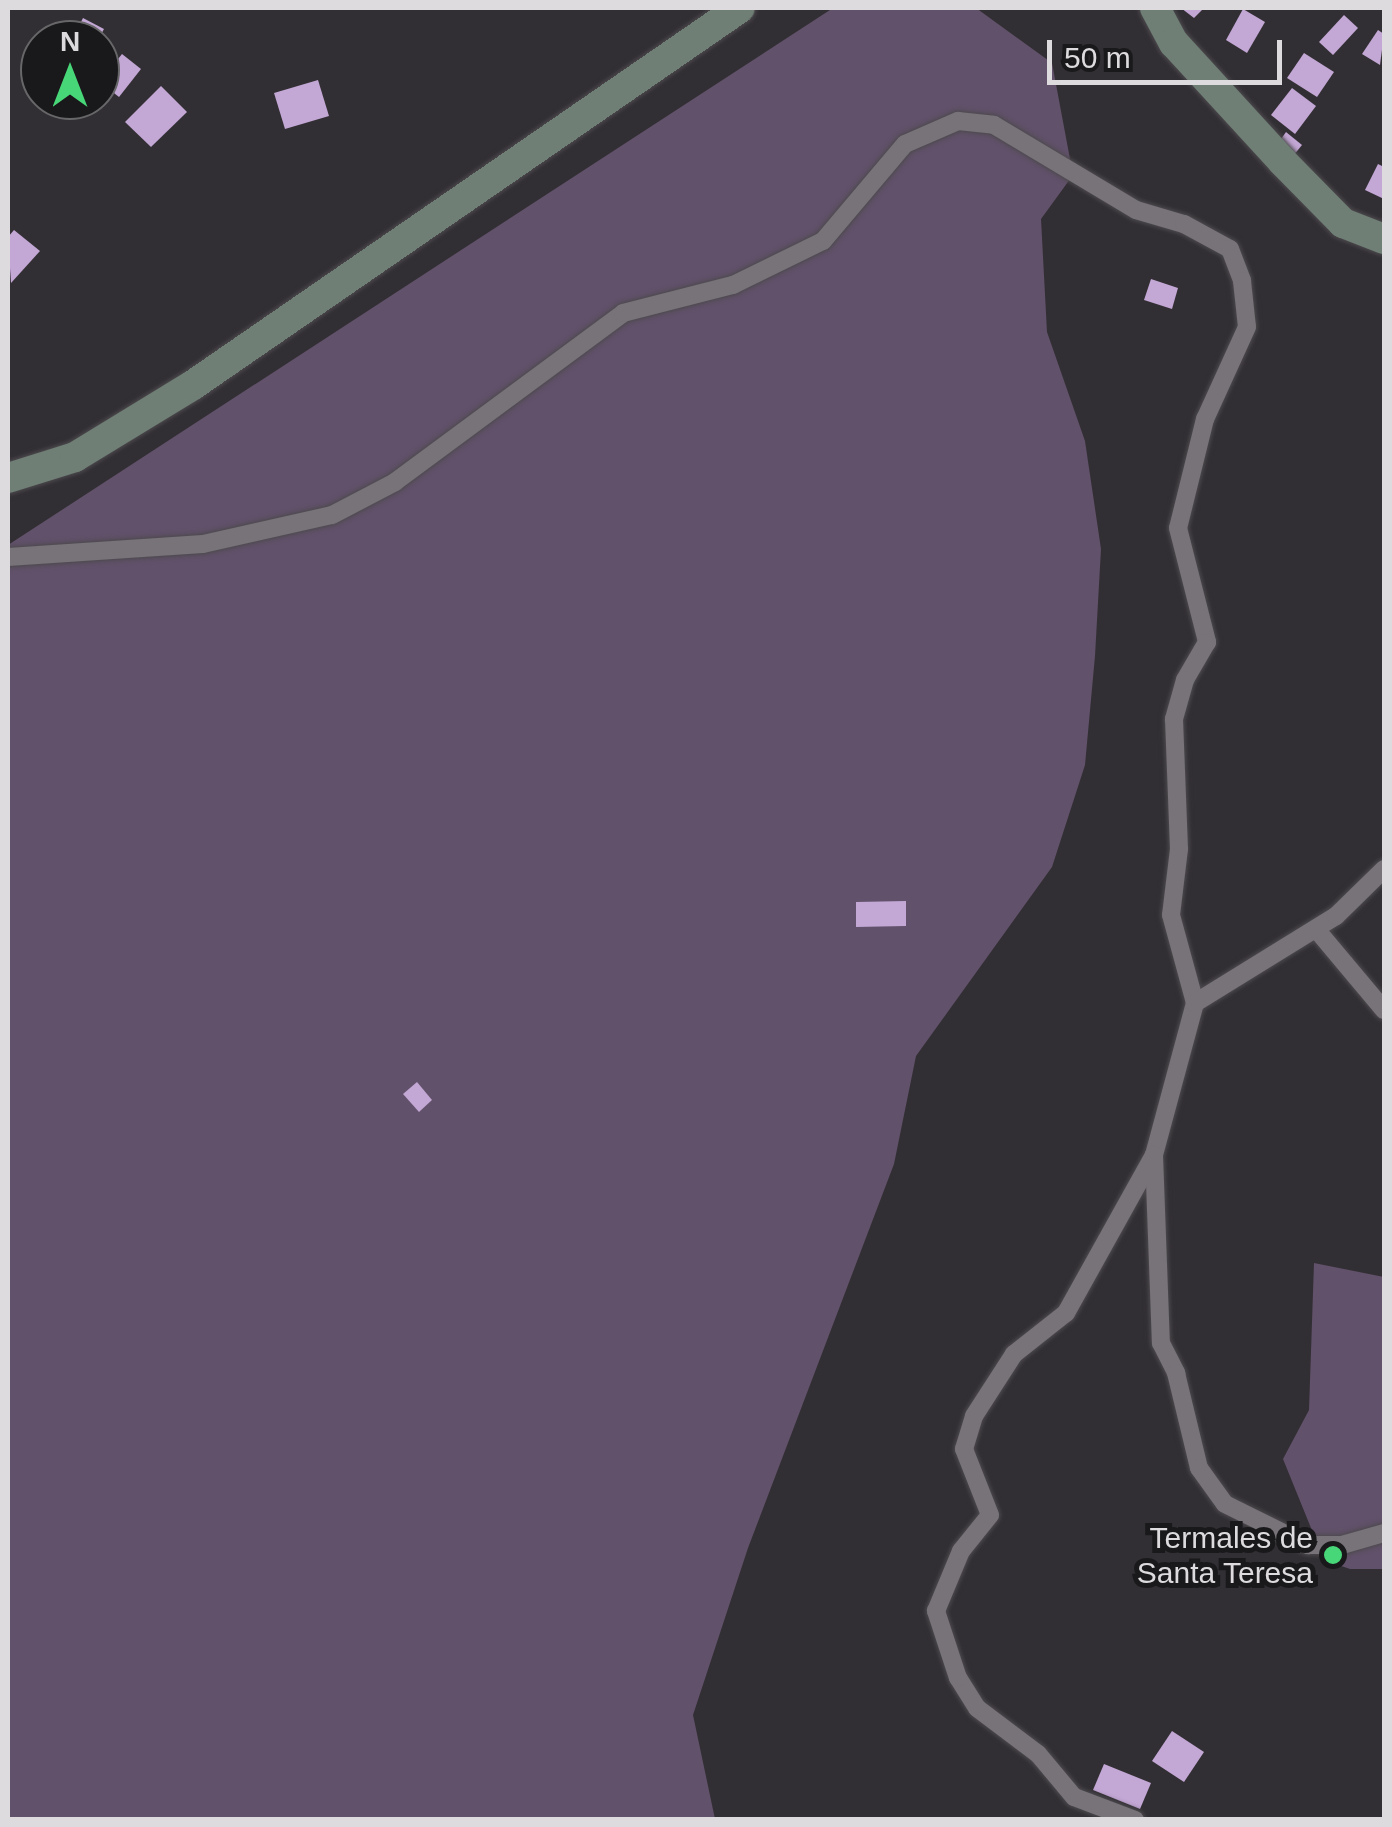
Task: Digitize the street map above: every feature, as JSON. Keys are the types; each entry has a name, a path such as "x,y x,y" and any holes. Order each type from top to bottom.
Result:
{"street":[{"path":"8,478 75,457 193,384 740,8"},
{"path":"1155,8 1174,43 1318,198 1343,223 1384,239"}],"lane":[{"path":"8,557 203,544 332,515 426,460 623,313 733,285 823,242 906,144 958,121 994,125 1136,210 1184,224 1230,249 1242,282 1247,327 1205,419 1178,528 1207,642 1185,680 1174,718 1179,849 1172,915 1195,1003 1154,1155 1066,1314 1014,1354 974,1416 964,1449 990,1515 961,1551 936,1611 958,1678 977,1708 1038,1754 1074,1797 1135,1820"},
{"path":"1195,1003 1316,929 1384,869"},
{"path":"1316,929 1384,1010"},
{"path":"1154,1155 1161,1342 1176,1372 1187,1438 1199,1468 1225,1504 1308,1545 1342,1545 1384,1532"}],"shaded area":[{"path":"833,8 976,8 1052,63 1073,175 1041,219 1047,332 1085,441 1101,549 1095,656 1085,765 1052,867 916,1056 894,1164 748,1548 693,1715 715,1819 8,1819 8,545"},
{"path":"1314,1263 1384,1277 1384,1569 1350,1569 1324,1560 1283,1459 1309,1410"}],"building":[{"path":"1181,8 1204,8 1194,18"},
{"path":"1243,9 1265,22 1247,53 1226,40"},
{"path":"1344,15 1358,28 1333,55 1319,42"},
{"path":"1378,30 1384,34 1380,65 1362,54"},
{"path":"1304,53 1334,72 1317,97 1287,78"},
{"path":"122,54 141,69 120,96"},
{"path":"318,80 329,116 285,129 274,93"},
{"path":"161,86 187,112 151,147 125,122"},
{"path":"1292,88 1316,106 1295,134 1271,115"},
{"path":"1286,132 1302,145 1289,161 1274,149"},
{"path":"1378,164 1384,167 1384,199 1365,190"},
{"path":"14,230 40,251 11,283 8,237"},
{"path":"1151,279 1178,288 1172,309 1144,300"},
{"path":"906,901 906,926 856,927 856,902"},
{"path":"417,1082 432,1100 419,1112 403,1094"},
{"path":"1172,1731 1204,1752 1184,1782 1152,1761"},
{"path":"1104,1764 1151,1783 1140,1809 1093,1790"}],"place":[{"name":"Termales de Santa Teresa","path":"1333,1555"}]}
